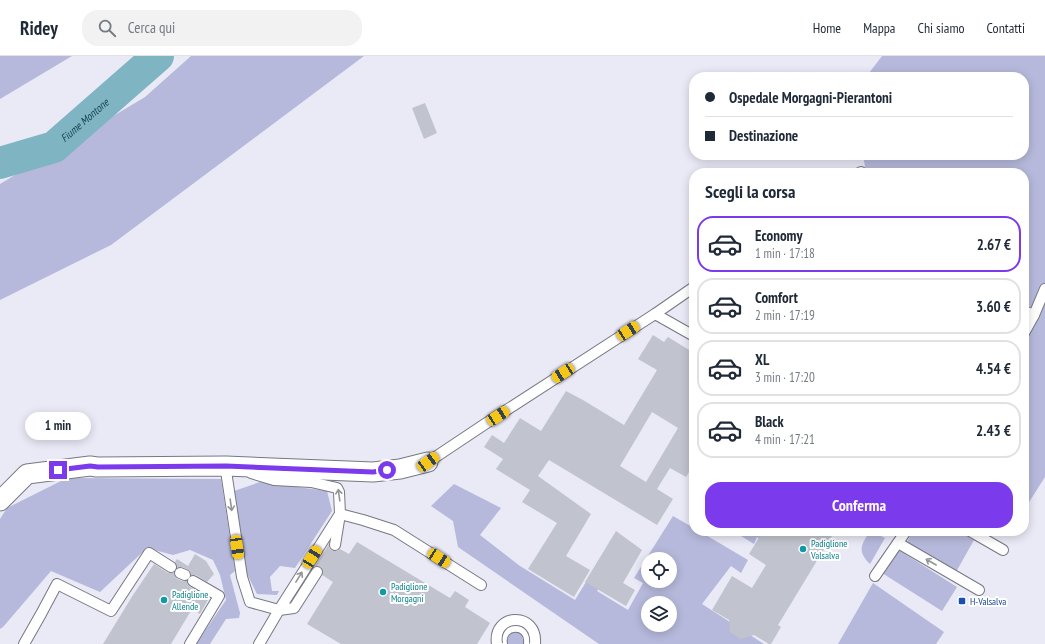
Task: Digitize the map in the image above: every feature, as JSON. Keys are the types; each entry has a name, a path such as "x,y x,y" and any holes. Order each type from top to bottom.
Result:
{"street":[{"path":"0,501 27,474 90,466 226,466 373,472 400,469 428,462"}],"lane":[{"path":"1029,324 1045,289"},
{"path":"428,462 689,290"},
{"path":"1029,313 1034,315"},
{"path":"654,314 689,333"},
{"path":"317,572 294,608 278,610 250,602 242,577 226,466 274,480 311,482 338,488 340,514 335,545"},
{"path":"340,514 394,530 481,585"},
{"path":"259,644 278,610 340,514"},
{"path":"875,576 903,536"},
{"path":"979,536 1003,550"},
{"path":"898,543 979,590"},
{"path":"24,644 42,614 57,584 111,611 148,553 219,596 190,644"},
{"path":"497,644 497,632 501,626 512,620 519,620 526,622 531,627 534,632 535,644"},
{"path":"502,644 502,636 504,632 517,626 525,630 528,634 530,638 529,644"}],"shaded area":[{"path":"0,56 72,56 0,99"},
{"path":"191,56 364,56 111,245 0,300 0,184 145,97"},
{"path":"882,56 1045,56 1045,477 1029,502 1029,168 865,168 864,160 1029,160 1029,72 870,72"},
{"path":"67,478 221,479 235,571 230,575 240,613 239,618 226,619 210,644 196,644 226,600 220,575 213,560 190,550 173,555 147,548 100,592 51,571 0,629 0,519 7,508"},
{"path":"260,482 327,491 332,511 295,568 280,566 270,577 272,591 279,591 277,595 257,594 245,570 234,491"},
{"path":"454,484 501,508 480,535 520,566 575,600 592,572 604,578 597,591 628,610 641,587 641,588 677,588 677,552 650,552 673,516 689,525 689,536 707,536 748,560 741,573 731,566 702,604 764,644 599,644 458,547 453,521 431,506"},
{"path":"741,536 773,536 773,548 757,537 754,544"},
{"path":"867,536 881,536 885,538 870,564 862,552 864,540"},
{"path":"910,536 967,536 974,540 956,572 906,544"},
{"path":"897,549 957,587 942,611 882,573"},
{"path":"641,567 641,582 634,578"},
{"path":"873,583 944,632 936,644 838,644"},
{"path":"514,631 523,634 525,644 506,644 507,636"}],"building":[{"path":"425,103 437,133 424,139 412,108"},
{"path":"653,335 664,342 668,337 689,350 689,472 686,477 670,468 657,489 673,499 657,525 549,460 538,476 591,514 566,556 590,570 574,597 528,569 557,523 522,502 530,490 496,469 503,459 484,447 492,435 504,443 520,418 541,431 566,391 624,425 657,370 638,359","holes":["652,412 678,428 646,482 620,466"]},
{"path":"616,531 642,550 623,583 635,590 626,606 585,582"},
{"path":"760,536 832,536 778,625 781,627 771,644 754,635 741,639 730,632 729,620 712,610 732,576 752,588 766,565 749,554"},
{"name":"Padiglione Morgagni","path":"357,542 450,598 455,591 469,600 465,607 490,623 477,644 341,644 307,624 333,582 322,575 323,572 321,567 315,566 329,544 329,548 331,550 337,551 340,549 349,554"},
{"path":"195,554 206,561 214,574 207,582 196,575 191,575 190,571 187,569 177,567 175,562 177,559 188,566"},
{"name":"Padiglione Allende","path":"154,564 168,573 174,573 177,579 187,581 190,587 209,598 200,614 192,609 171,644 103,644 133,595"}],"waterway":[{"name":"Fiume Montone","path":"0,163 54,147 158,56"}],"place":[{"name":"Padiglione Valsalva","path":"803,549"},
{"name":"Padiglione Morgagni","path":"383,592"},
{"name":"Padiglione Allende","path":"164,600"},
{"name":"H-Valsalva","path":"962,601"}],"route":[{"path":"58,470 90,466 226,466 373,472 387,470"}]}
